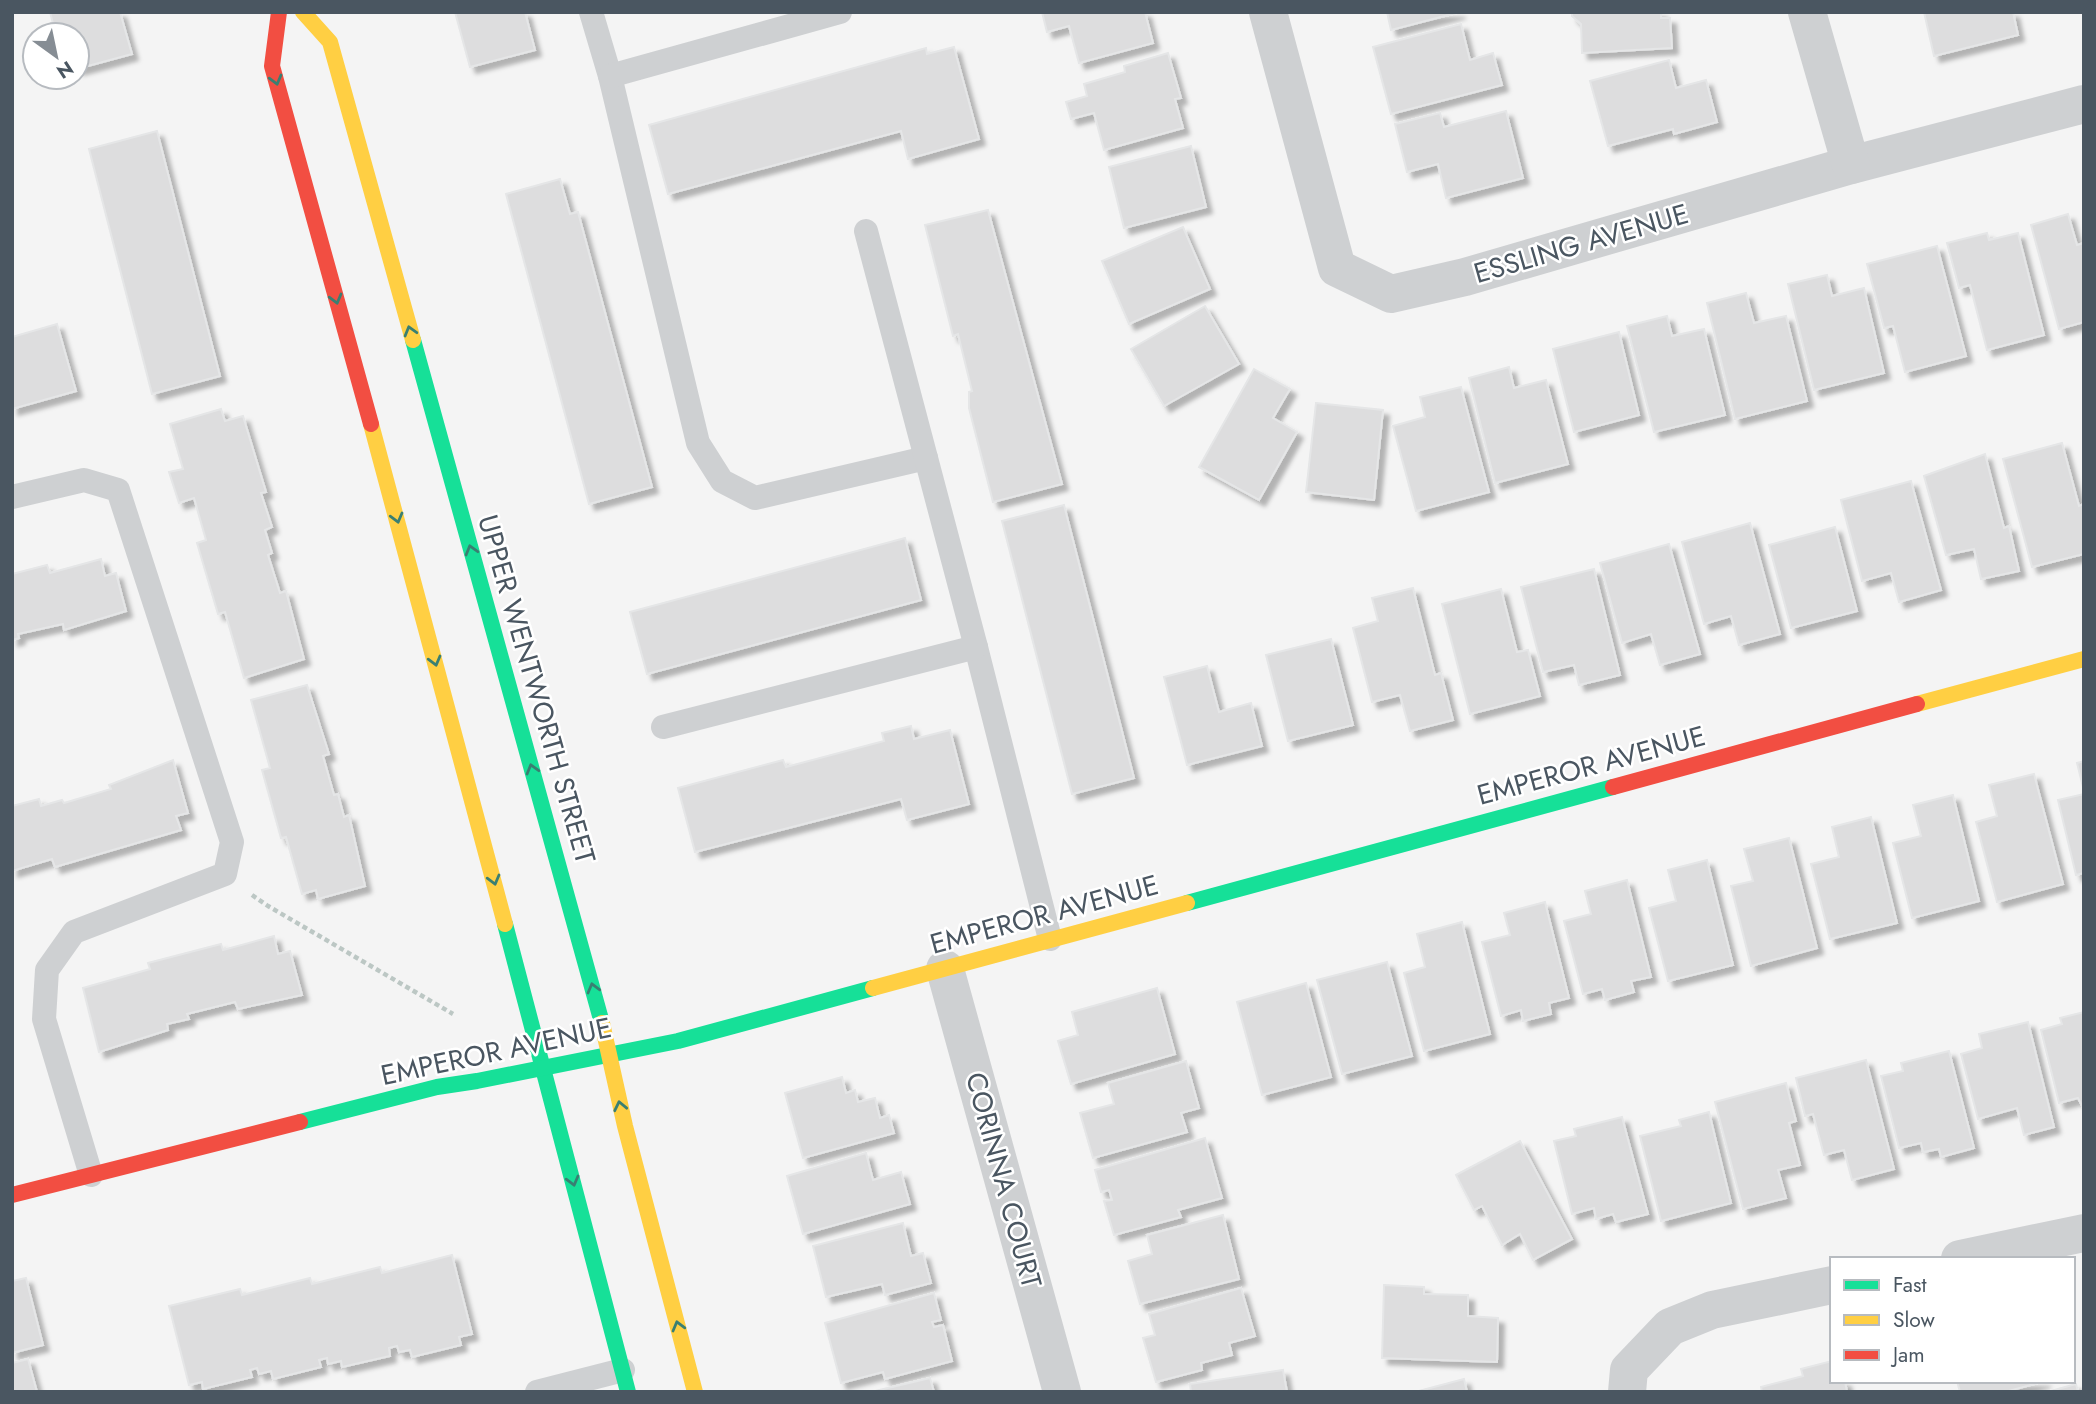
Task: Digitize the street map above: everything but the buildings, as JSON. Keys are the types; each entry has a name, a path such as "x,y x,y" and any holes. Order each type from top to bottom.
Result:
{"main road":[{"path":"279,12 272,66 421,608 625,1381"},
{"name":"UPPER WENTWORTH STREET","path":"303,12 330,42 596,996 625,1126 695,1392"},
{"name":"EMPEROR AVENUE","path":"12,1195 437,1087 678,1041 2084,659"}],"street":[{"name":"ESSLING AVENUE","path":"1268,12 1337,268 1391,294 1465,277 1851,165 2084,104"},
{"path":"1807,12 1851,165"},
{"name":"CORINNA COURT","path":"945,969 1062,1392"},
{"path":"1970,1257 2084,1233"},
{"path":"1627,1392 1629,1370 1671,1327 1713,1310 1830,1285"}],"lane":[{"path":"591,12 610,76 698,443 722,481 755,498 926,458"},
{"path":"610,76 840,12"},
{"path":"866,231 1050,939"},
{"path":"12,497 84,480 118,490 232,842 225,874 74,932 47,970 44,1019 90,1175"},
{"path":"663,727 976,647"},
{"path":"537,1392 625,1381"}],"path":[{"path":"225,874 268,906 453,1014"}],"traffic: fast":[{"path":"413,340 602,1023"},
{"path":"1187,903 1613,787"},
{"path":"505,924 628,1392"},
{"path":"300,1122 437,1087 678,1041 873,988"}],"traffic: slow":[{"path":"303,12 330,42 413,340"},
{"path":"371,424 505,924"},
{"path":"1917,704 2084,659"},
{"path":"873,988 1187,903"},
{"path":"602,1023 625,1126 695,1392"}],"traffic: jam":[{"path":"279,12 272,66 371,424"},
{"path":"1613,787 1917,704"},
{"path":"12,1195 300,1122"}]}
